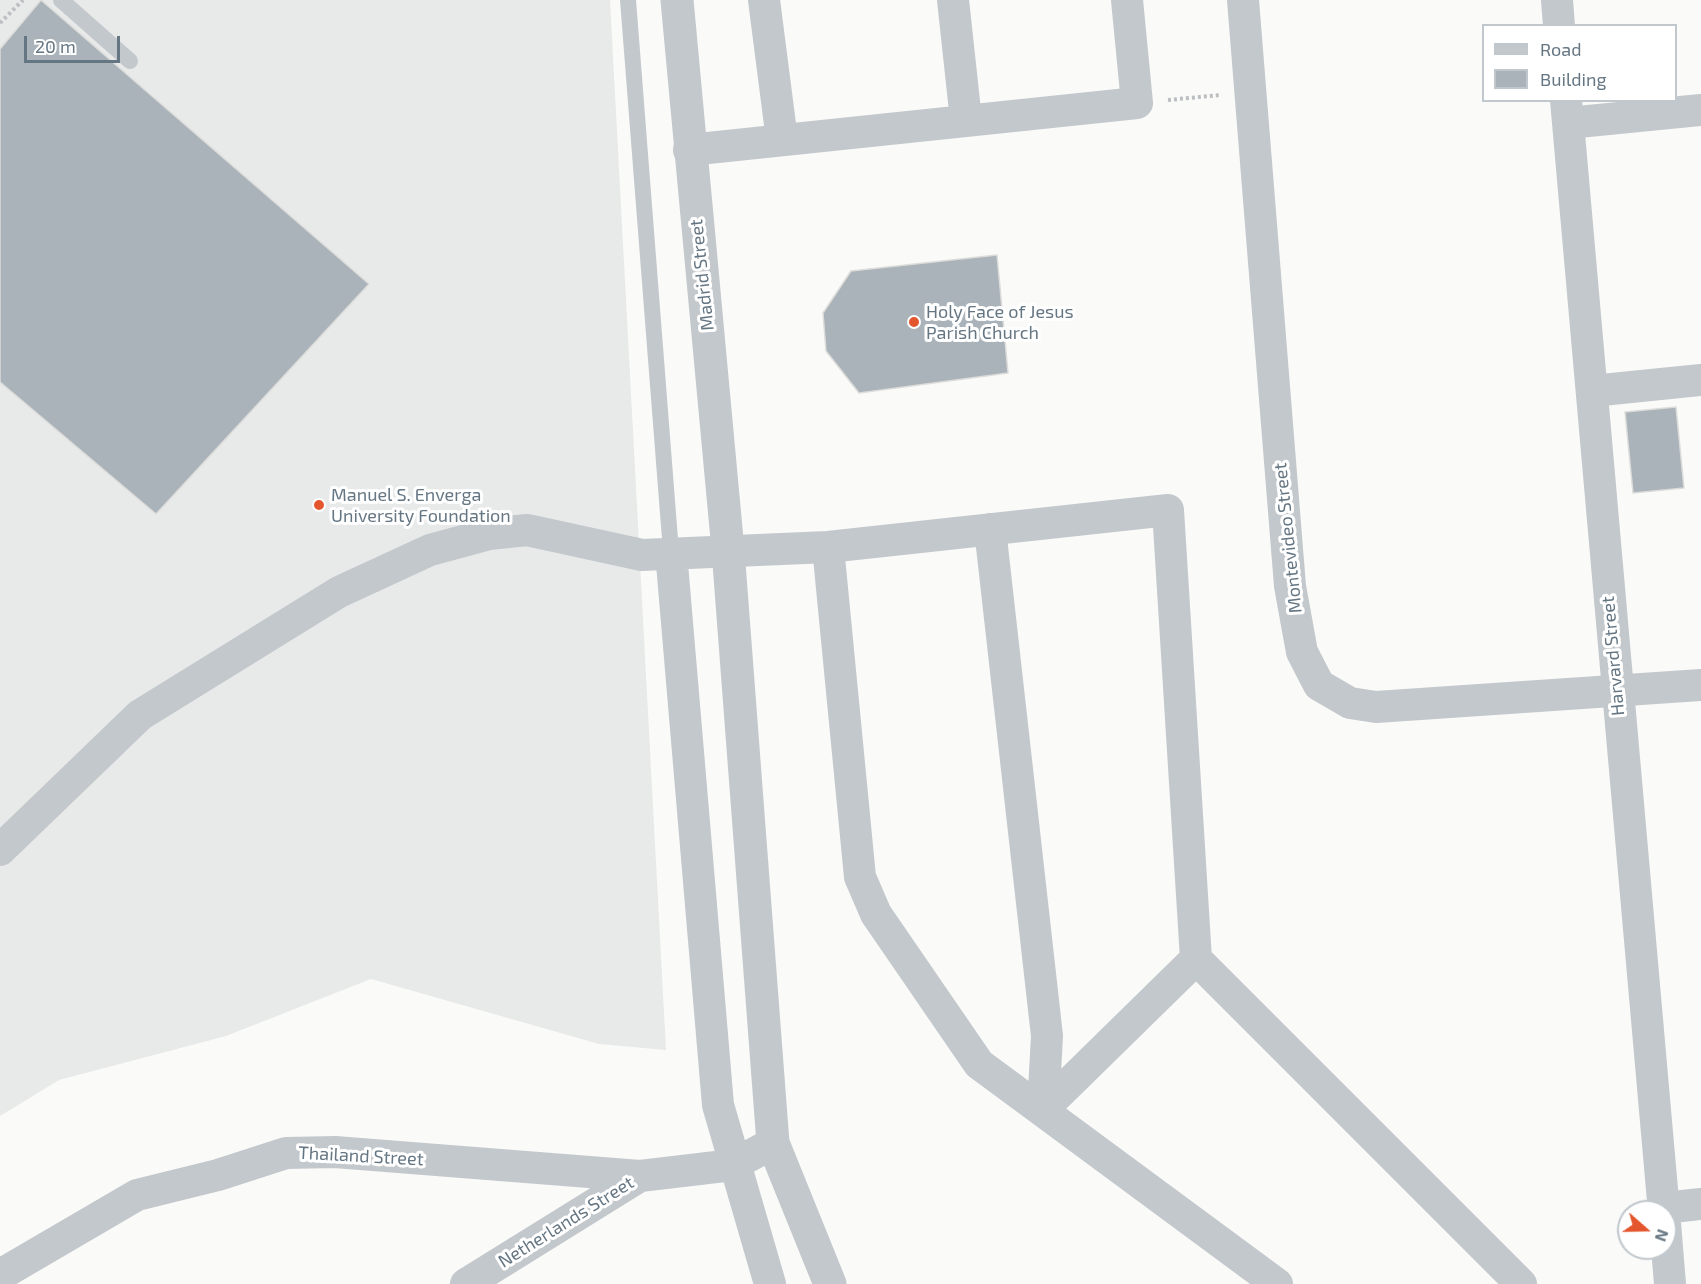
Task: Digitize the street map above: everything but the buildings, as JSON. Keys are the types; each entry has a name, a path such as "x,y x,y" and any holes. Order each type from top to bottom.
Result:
{"street":[{"name":"Madrid Street","path":"677,0 689,150 728,550 773,1143 831,1283"},
{"path":"764,0 782,140"},
{"path":"953,0 966,120"},
{"path":"689,150 1137,103 1127,0"},
{"name":"Montevideo Street","path":"1243,0 1290,586 1302,652 1319,685 1350,703 1376,707 1701,685"},
{"path":"1557,0 1559,24"},
{"path":"1567,112 1701,110"},
{"name":"Harvard Street","path":"1567,112 1616,692 1663,1200"},
{"path":"1592,391 1701,380"},
{"path":"0,850 140,715 339,592 430,550 489,534 527,530 642,555 828,547 1168,510 1196,959 1521,1284"},
{"path":"990,530 1047,1036 1043,1109"},
{"path":"828,547 860,877 876,914 979,1064 1043,1109 1277,1284"},
{"path":"671,552 717,1105 770,1284"},
{"path":"1043,1109 1196,959"},
{"name":"Netherlands Street","path":"466,1284 640,1176 733,1165 773,1143"},
{"name":"Thailand Street","path":"0,1275 136,1195 218,1175 286,1153 335,1152 640,1176"},
{"path":"1677,1210 1701,1204"},
{"name":"Harvard Street","path":"1668,1260 1670,1284"}],"lane":[{"path":"61,0 130,62"},
{"path":"628,0 671,552"}],"path":[{"path":"0,23 23,0"},
{"path":"1137,103 1250,92"}],"shaded area":[{"name":"Manuel S. Enverga University Foundation","path":"0,0 610,0 666,1050 599,1044 371,979 226,1036 59,1080 0,1116"}],"place":[{"name":"Holy Face of Jesus Parish Church","path":"914,322"},
{"name":"Manuel S. Enverga University Foundation","path":"319,505"}]}
